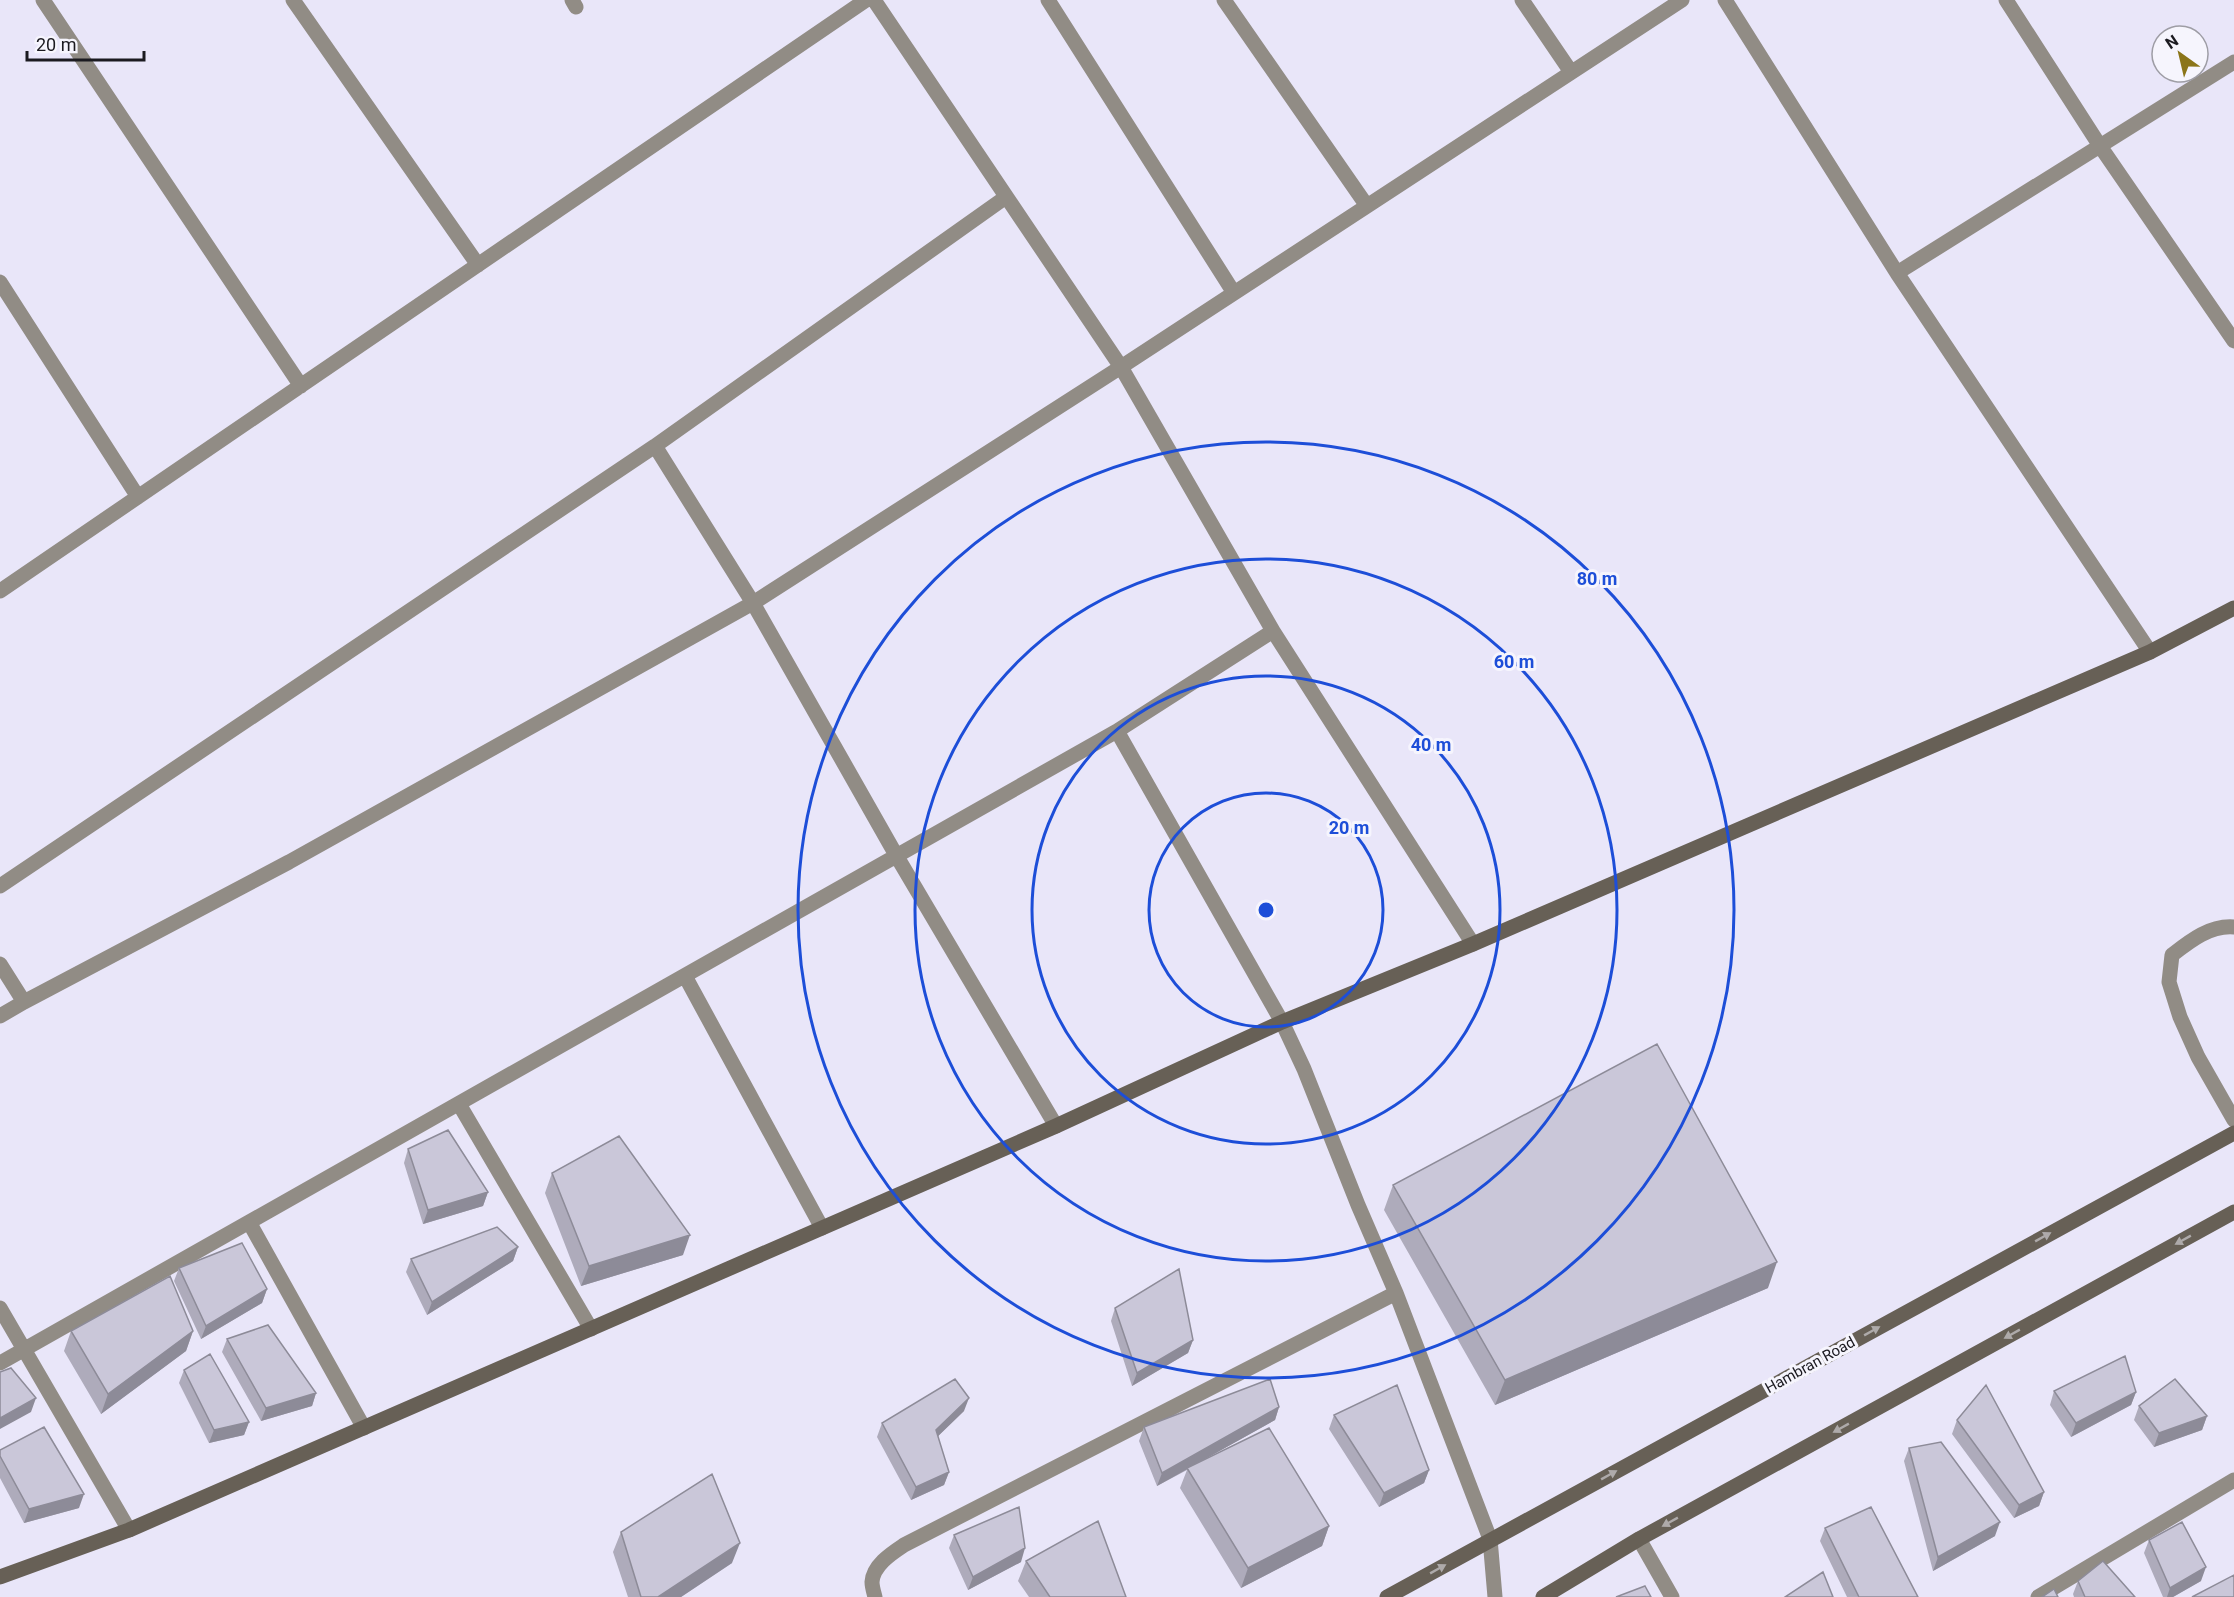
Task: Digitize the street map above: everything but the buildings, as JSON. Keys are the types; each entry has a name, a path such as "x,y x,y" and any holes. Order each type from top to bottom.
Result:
{"street":[{"path":"43,0 301,386"},
{"path":"292,0 478,266"},
{"path":"0,591 866,0"},
{"path":"874,0 1121,367 1274,631 1473,944"},
{"path":"1048,0 1234,292"},
{"path":"1224,0 1367,206"},
{"path":"1522,0 1571,72"},
{"path":"0,1016 290,862 753,603 1121,367 1682,0"},
{"path":"1725,0 1897,273 2150,652"},
{"path":"2006,0 2100,146 2234,341"},
{"path":"1897,273 2234,62"},
{"path":"0,886 655,446 1006,197"},
{"path":"0,282 138,497"},
{"path":"655,446 753,603 896,855 1056,1125"},
{"path":"0,1577 129,1530 1056,1125 1282,1022 1473,944 2150,652 2234,608"},
{"path":"0,1363 1117,731 1274,631"},
{"path":"1117,731 1282,1022 1304,1069 1396,1293 1490,1539 1495,1597"},
{"path":"2234,927 2225,926 2194,937 2172,955 2169,982 2180,1017 2198,1058 2234,1120"},
{"path":"0,963 24,1002"},
{"path":"685,976 822,1228"},
{"path":"459,1104 591,1329"},
{"name":"Hambran Road","path":"1387,1597 2234,1133"},
{"path":"1543,1597 1639,1539 2234,1212"},
{"path":"249,1222 364,1428"},
{"path":"875,1597 872,1581 878,1568 890,1554 904,1545 1396,1293"},
{"path":"0,1308 129,1530"},
{"path":"2038,1597 2234,1480"},
{"path":"1639,1539 1672,1597"}]}
